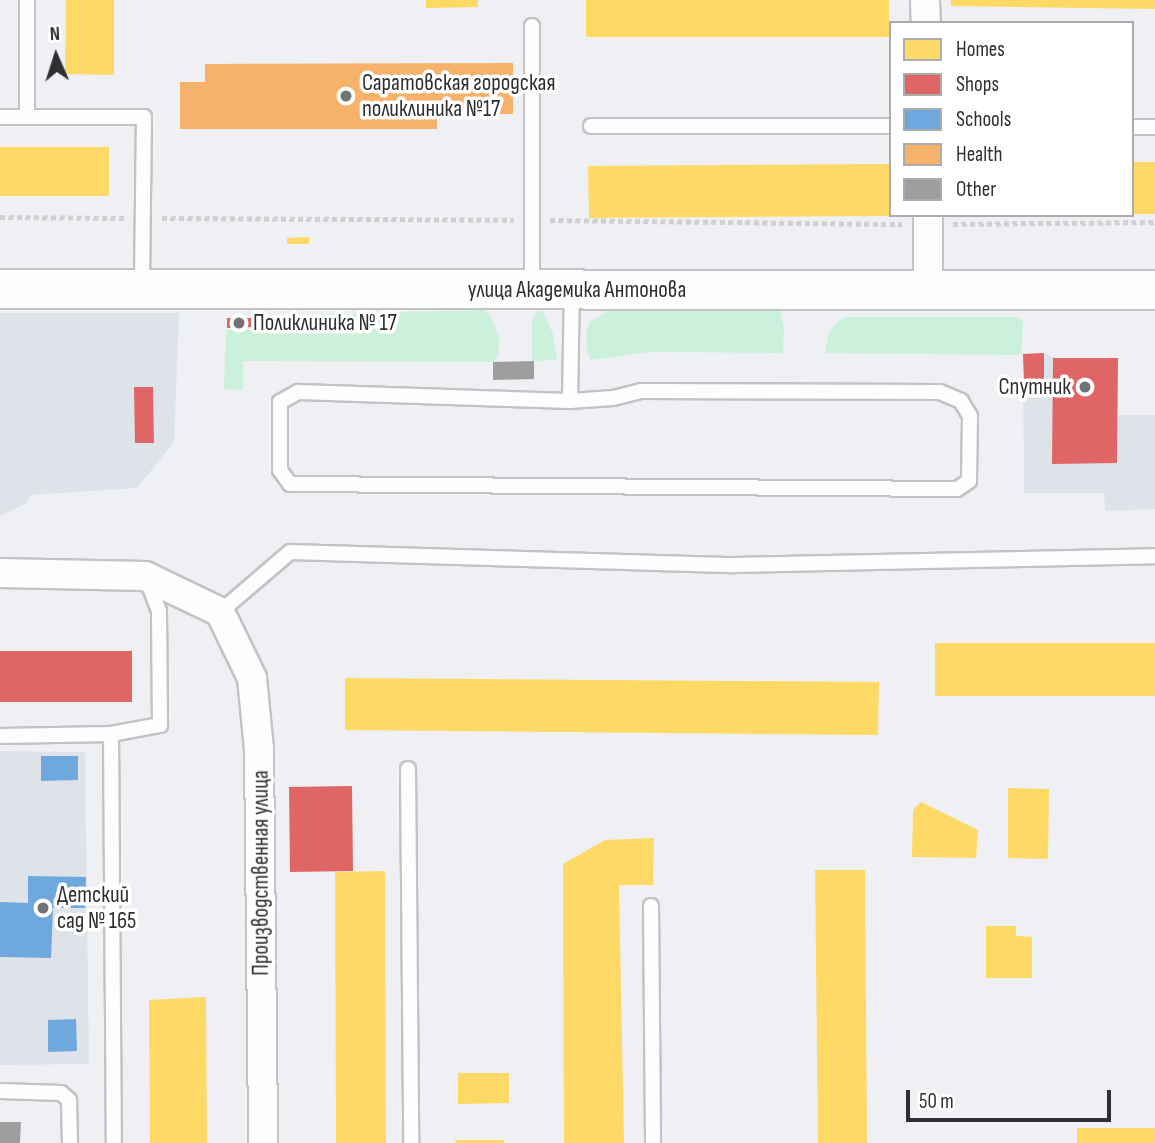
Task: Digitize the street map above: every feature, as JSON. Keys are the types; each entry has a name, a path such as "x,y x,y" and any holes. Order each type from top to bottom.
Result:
{"main road":[{"name":"улица Академика Антонова","path":"0,289 1155,290"}],"street":[{"path":"925,0 926,21"},
{"path":"928,220 928,290"},
{"path":"0,573 145,576 220,611"},
{"name":"Производственная улица","path":"220,611 252,678 260,749 263,1143"}],"lane":[{"path":"27,0 27,117"},
{"path":"532,26 532,290"},
{"path":"0,117 144,117 142,289"},
{"path":"591,126 889,126"},
{"path":"1134,127 1155,127"},
{"path":"570,401 572,290"},
{"path":"642,391 940,392 961,401 970,416 969,481 957,489 290,484 280,470 280,402 298,392 570,401 613,398 642,391"},
{"path":"220,611 290,552 734,565 1155,556"},
{"path":"0,736 111,734 160,725 159,611 145,576"},
{"path":"111,734 114,1143"},
{"path":"408,769 411,1143"},
{"path":"651,906 653,1143"},
{"path":"0,1091 61,1093 69,1100 70,1143"}],"path":[{"path":"0,217 1155,222"}],"shaded area":[{"path":"0,313 179,313 174,442 137,488 31,495 25,504 0,516"},
{"path":"1044,353 1055,358 1118,358 1116,415 1155,415 1155,509 1105,511 1104,493 1024,493 1023,354"},
{"name":"Детский сад № 165","path":"0,751 85,752 89,1064 0,1065"}],"green space":[{"path":"611,309 780,311 784,329 783,353 650,352 591,360 587,353 586,331 590,322"},
{"path":"484,310 490,315 499,337 498,357 493,362 243,361 243,390 224,389 226,330 255,330 255,316"},
{"path":"543,311 553,334 557,360 532,361 532,322 536,313"},
{"path":"847,317 1018,317 1023,322 1022,348 1020,355 825,353 829,332 837,322"}],"building: Homes":[{"path":"66,0 114,0 114,75 65,74"},
{"path":"426,0 478,0 478,7 426,8"},
{"path":"586,0 889,0 889,37 586,37"},
{"path":"951,0 1155,0 1155,9 951,6"},
{"path":"0,147 109,147 109,196 0,196"},
{"path":"1134,162 1155,162 1155,214 1134,214"},
{"path":"889,164 889,216 589,218 588,166"},
{"name":"Поликлиника № 17","path":"309,237 309,244 287,244 287,238"},
{"path":"935,643 1155,643 1155,696 935,696"},
{"path":"345,678 879,682 878,735 345,730"},
{"path":"1008,788 1049,789 1048,859 1008,858"},
{"path":"921,802 978,830 976,858 912,857 913,810"},
{"path":"654,838 653,885 619,885 624,1143 564,1143 563,864 605,840"},
{"path":"815,870 865,870 867,1143 818,1143"},
{"path":"385,871 386,1143 336,1143 335,872"},
{"path":"986,926 1016,926 1016,936 1032,937 1032,978 986,978"},
{"path":"206,997 207,1143 150,1143 149,1000"},
{"path":"458,1073 509,1073 509,1103 458,1104"},
{"path":"1077,1128 1155,1128 1155,1143 1077,1143"},
{"path":"455,1140 504,1140 504,1143 456,1143"}],"building: Shops":[{"name":"Поликлиника № 17","path":"227,318 251,318 251,327 227,328"},
{"path":"1044,353 1044,379 1024,379 1023,354"},
{"name":"Спутник","path":"1053,358 1118,358 1117,463 1052,464"},
{"path":"134,387 153,387 154,443 135,443"},
{"path":"0,651 132,651 132,702 0,702"},
{"path":"352,786 353,871 290,872 289,787"}],"building: Schools":[{"path":"41,756 78,756 78,780 41,781"},
{"path":"28,876 86,877 85,908 53,908 51,958 0,957 0,902 28,903"},
{"path":"76,1019 77,1051 48,1052 48,1020"}],"building: Health":[{"path":"513,63 513,114 437,114 437,129 180,129 180,82 205,82 205,64"}],"building: Other":[{"path":"534,361 534,379 493,380 493,362"},
{"path":"0,1122 21,1122 20,1143 0,1143"}],"place":[{"name":"Саратовская городская поликлиника №17","path":"346,96"},
{"name":"Поликлиника № 17","path":"239,323"},
{"name":"Спутник","path":"1085,387"},
{"name":"Детский сад № 165","path":"43,908"}]}
